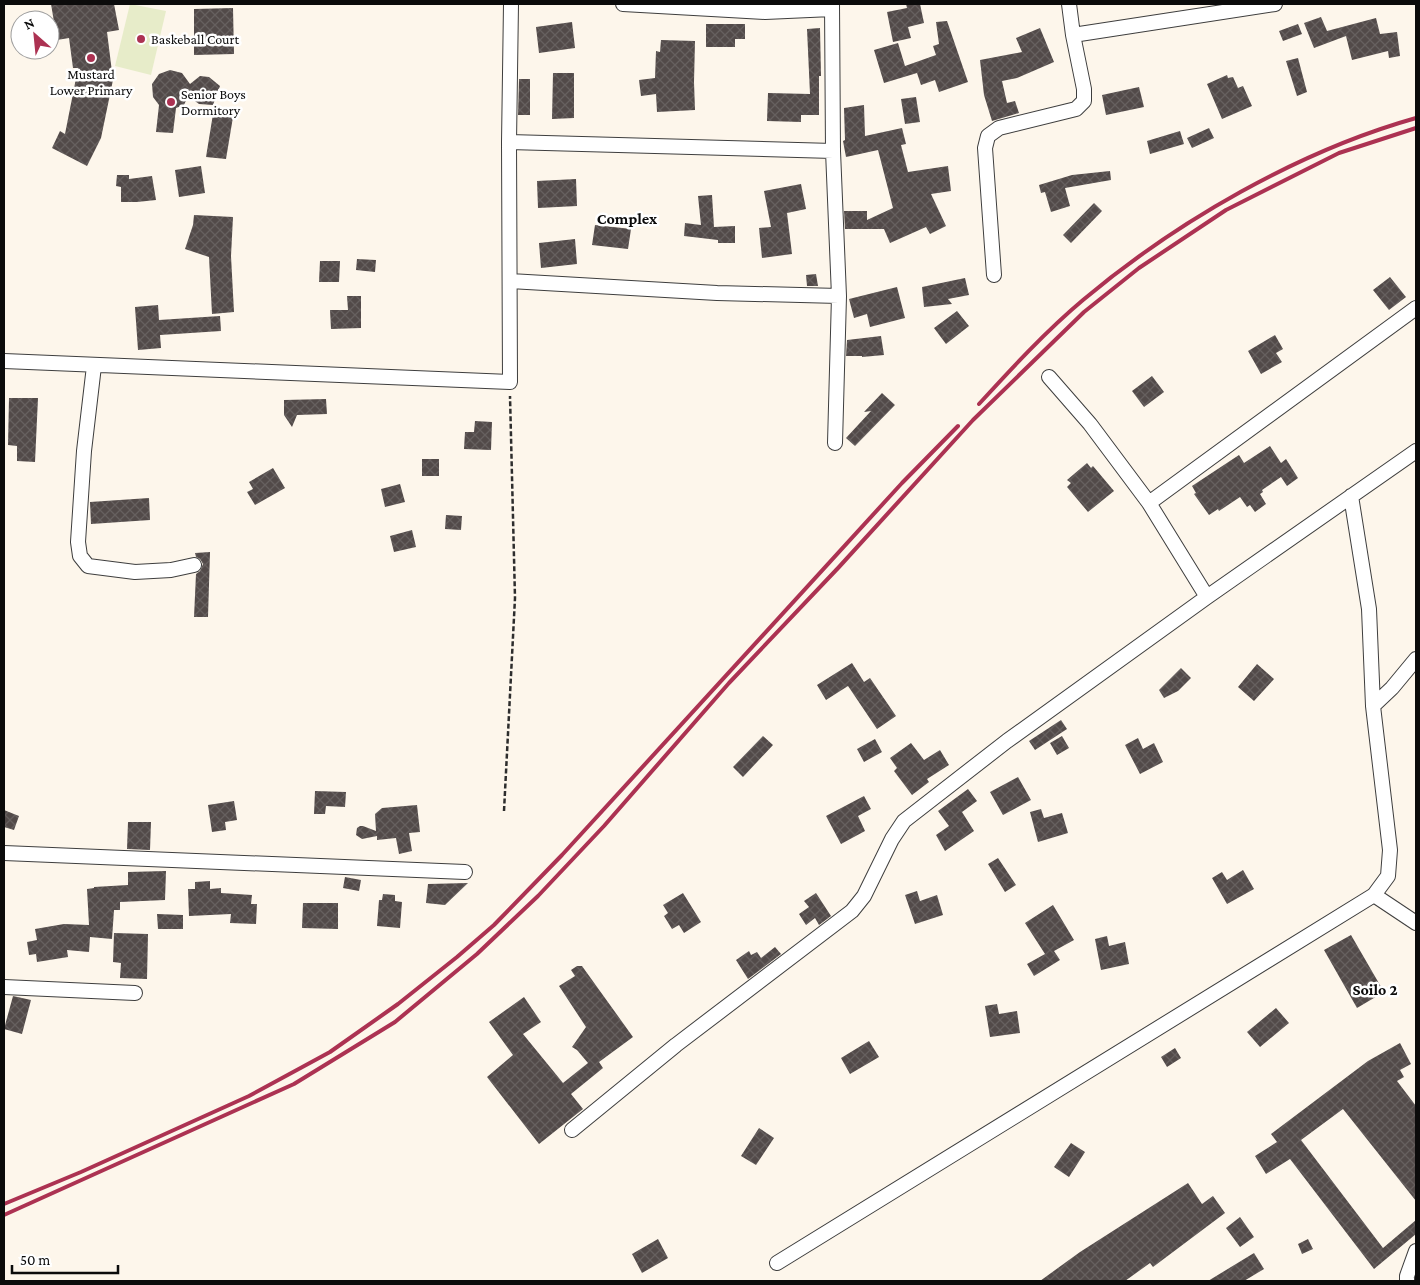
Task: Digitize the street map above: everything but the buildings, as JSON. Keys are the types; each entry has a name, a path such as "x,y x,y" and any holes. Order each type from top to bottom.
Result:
{"street":[{"path":"4,361 510,382 509,142 511,4"},
{"path":"623,4 765,12 832,6 833,151 839,296 835,443"},
{"path":"994,275 985,148 988,136 999,128 1076,109 1084,101 1084,89 1069,4"},
{"path":"1073,35 1258,5 1275,4"},
{"path":"509,142 833,151"},
{"path":"510,281 716,294 839,296"},
{"path":"1149,503 1416,308"},
{"path":"94,366 84,451 78,542 80,556 88,566 134,572 171,570 194,565"},
{"path":"1049,378 1090,424 1149,503 1207,597"},
{"path":"572,1130 676,1045 852,911 864,896 892,839 904,821 1007,742 1207,597 1416,451"},
{"path":"777,1263 1374,895 1388,876 1390,850 1373,706 1369,609 1351,496"},
{"path":"1373,706 1392,688 1416,659"},
{"path":"4,853 465,872"},
{"path":"1374,895 1416,923"},
{"path":"4,987 135,993"},
{"path":"1407,1281 1416,1251"}],"path":[{"path":"504,811 515,598 510,382"}],"green space":[{"name":"Baskeball Court","path":"130,4 166,11 151,75 115,66"}],"railway":[{"path":"979,404 1030,350 1083,300 1119,271 1199,216 1284,169 1328,149 1416,118"},
{"path":"4,1215 294,1084 395,1022 477,954 538,896 604,826 729,683 839,567 973,420 1084,312 1139,268 1226,210 1339,153 1416,128"},
{"path":"4,1204 81,1172 249,1096 330,1052 398,1004 457,957 494,925 562,855 902,483 958,426"}],"place":[{"name":"Baskeball Court","path":"141,39"},
{"name":"Mustard Lower Primary","path":"91,58"},
{"name":"Senior Boys Dormitory","path":"171,102"}],"district":[{"name":"Complex","path":"627,218"},
{"name":"Soilo 2","path":"1375,989"}]}
